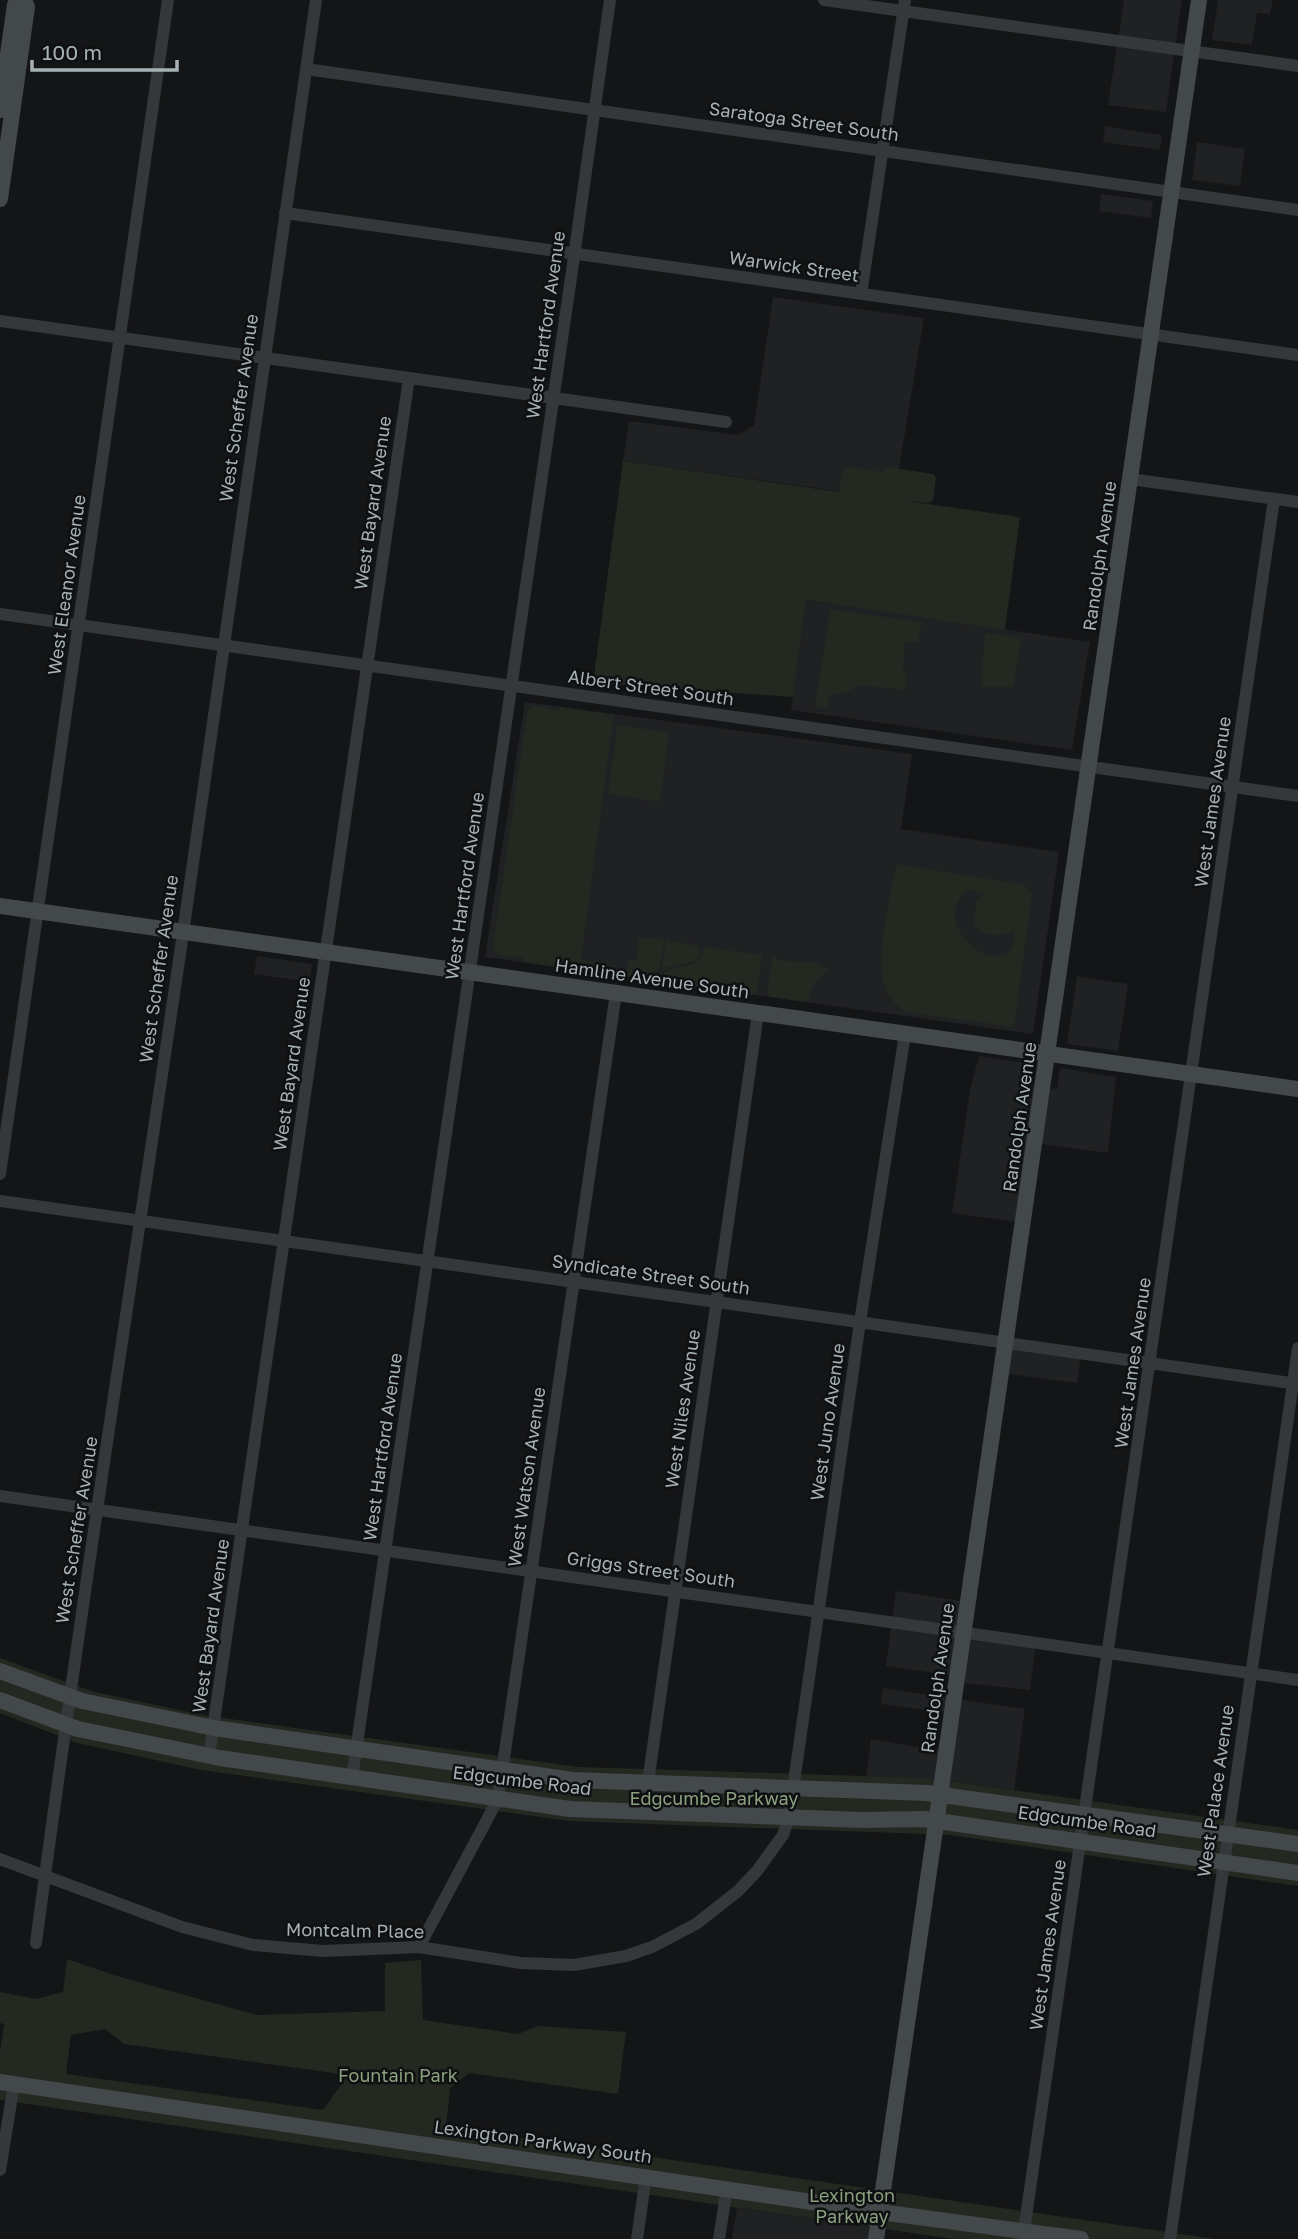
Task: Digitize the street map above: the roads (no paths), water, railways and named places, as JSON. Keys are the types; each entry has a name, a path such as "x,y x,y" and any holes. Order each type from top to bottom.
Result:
{"street":[{"path":"0,110 15,5 22,0 27,7 0,199"},
{"name":"West Eleanor Avenue","path":"0,1174 168,0"},
{"name":"West Scheffer Avenue","path":"36,1943 79,1628 99,1510 316,0"},
{"name":"West Hartford Avenue","path":"352,1778 610,0"},
{"path":"824,0 904,6 1298,66"},
{"name":"Randolph Avenue","path":"876,2239 1199,0"},
{"path":"860,294 904,6"},
{"name":"Saratoga Street South","path":"306,69 1298,210"},
{"name":"Warwick Street","path":"285,213 1298,355"},
{"path":"0,321 726,422"},
{"name":"West Bayard Avenue","path":"209,1756 409,378"},
{"path":"1130,479 1298,502"},
{"name":"West James Avenue","path":"1018,2233 1085,1814 1274,499"},
{"name":"Albert Street South","path":"0,614 1298,796"},
{"name":"Hamline Avenue South","path":"0,906 1298,1089"},
{"name":"West Watson Avenue","path":"419,1947 498,1799 616,993"},
{"name":"West Niles Avenue","path":"644,1810 758,1013"},
{"name":"West Juno Avenue","path":"789,1816 860,1322 905,1034"},
{"name":"Syndicate Street South","path":"0,1201 1295,1384"},
{"name":"West Palace Avenue","path":"1170,2239 1250,1673 1295,1384 1298,1348"},
{"name":"Griggs Street South","path":"0,1496 1298,1680"},
{"name":"Edgcumbe Road","path":"0,1671 70,1697 214,1728 573,1780 940,1795 1298,1844"},
{"name":"Edgcumbe Road","path":"0,1700 66,1726 209,1756 570,1809 937,1821 1298,1873"},
{"name":"Montcalm Place","path":"0,1859 182,1927 253,1945 323,1951 419,1947 545,1965 598,1962 652,1947 696,1924 738,1891 757,1871 783,1835 789,1816"},
{"path":"0,2170 7,2083"},
{"name":"Lexington Parkway South","path":"7,2083 1018,2233 1081,2239"},
{"path":"637,2239 646,2176"},
{"path":"719,2239 727,2188"}],"park label":[{"name":"Edgcumbe Parkway","path":"714,1799"},
{"name":"Fountain Park","path":"398,2076"},
{"name":"Lexington Parkway","path":"852,2206"}]}
